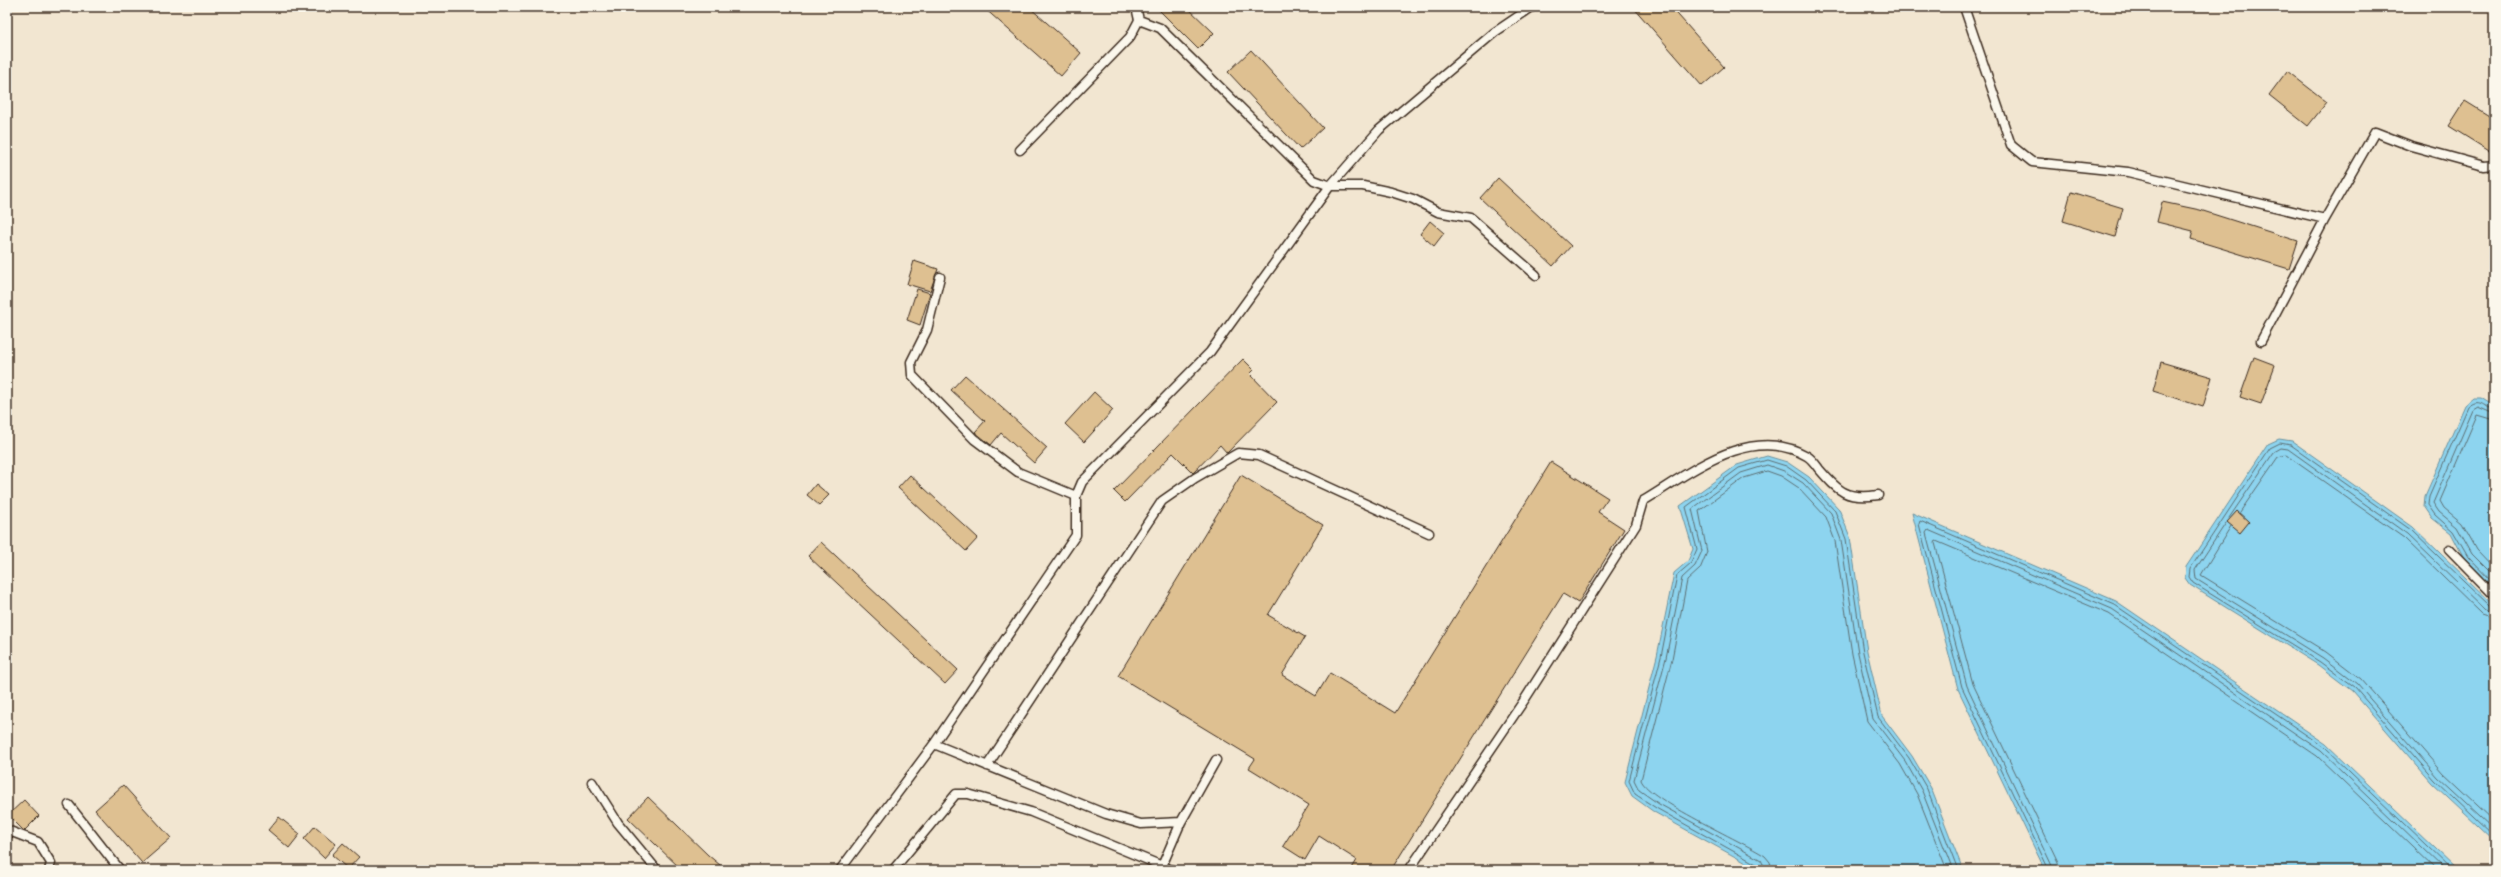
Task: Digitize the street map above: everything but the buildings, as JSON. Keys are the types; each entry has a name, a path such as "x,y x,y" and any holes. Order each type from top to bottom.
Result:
{"lane":[{"path":"1020,150 1130,37 1139,20 1136,7"},
{"path":"840,870 934,744 1076,535 1076,496 1082,482 1210,352 1330,186 1379,130 1495,32 1532,7"},
{"path":"1964,7 2011,145 2032,162 2128,172 2325,219"},
{"path":"1139,20 1160,28 1314,180 1330,186 1370,187 1413,199 1438,212 1471,218 1536,275"},
{"path":"2261,341 2325,219 2375,132 2411,146 2484,166 2494,165"},
{"path":"940,277 927,330 911,362 912,375 974,438 1018,472 1076,496"},
{"path":"1409,870 1525,699 1632,531 1643,501 1716,456 1753,446 1782,446 1808,456 1833,486 1844,494 1863,498 1878,495"},
{"path":"987,766 1162,501 1195,478 1238,453 1259,455 1429,533"},
{"path":"2449,549 2494,595"},
{"path":"934,744 1106,814 1141,824 1181,822"},
{"path":"1162,866 1181,822 1216,760"},
{"path":"592,782 618,823 657,870"},
{"path":"893,870 956,794 968,794 1031,812 1172,870"},
{"path":"69,805 120,870"},
{"path":"7,830 38,842 49,857 51,863 49,870"}],"water":[{"path":"2473,398 2481,398 2494,406 2494,589 2465,560 2451,533 2432,518 2424,506 2425,496 2465,405"},
{"path":"2279,439 2292,441 2413,527 2494,605 2494,841 2432,783 2352,691 2318,665 2190,585 2185,578 2186,567 2268,444"},
{"path":"1767,456 1787,462 1809,477 1839,509 1850,537 1867,651 1882,716 1912,756 1931,788 1963,870 1759,870 1654,812 1632,796 1625,782 1657,656 1674,573 1688,561 1693,549 1680,506 1737,465"},
{"path":"1912,513 2116,601 2326,744 2458,870 2045,870 1958,689"}]}
